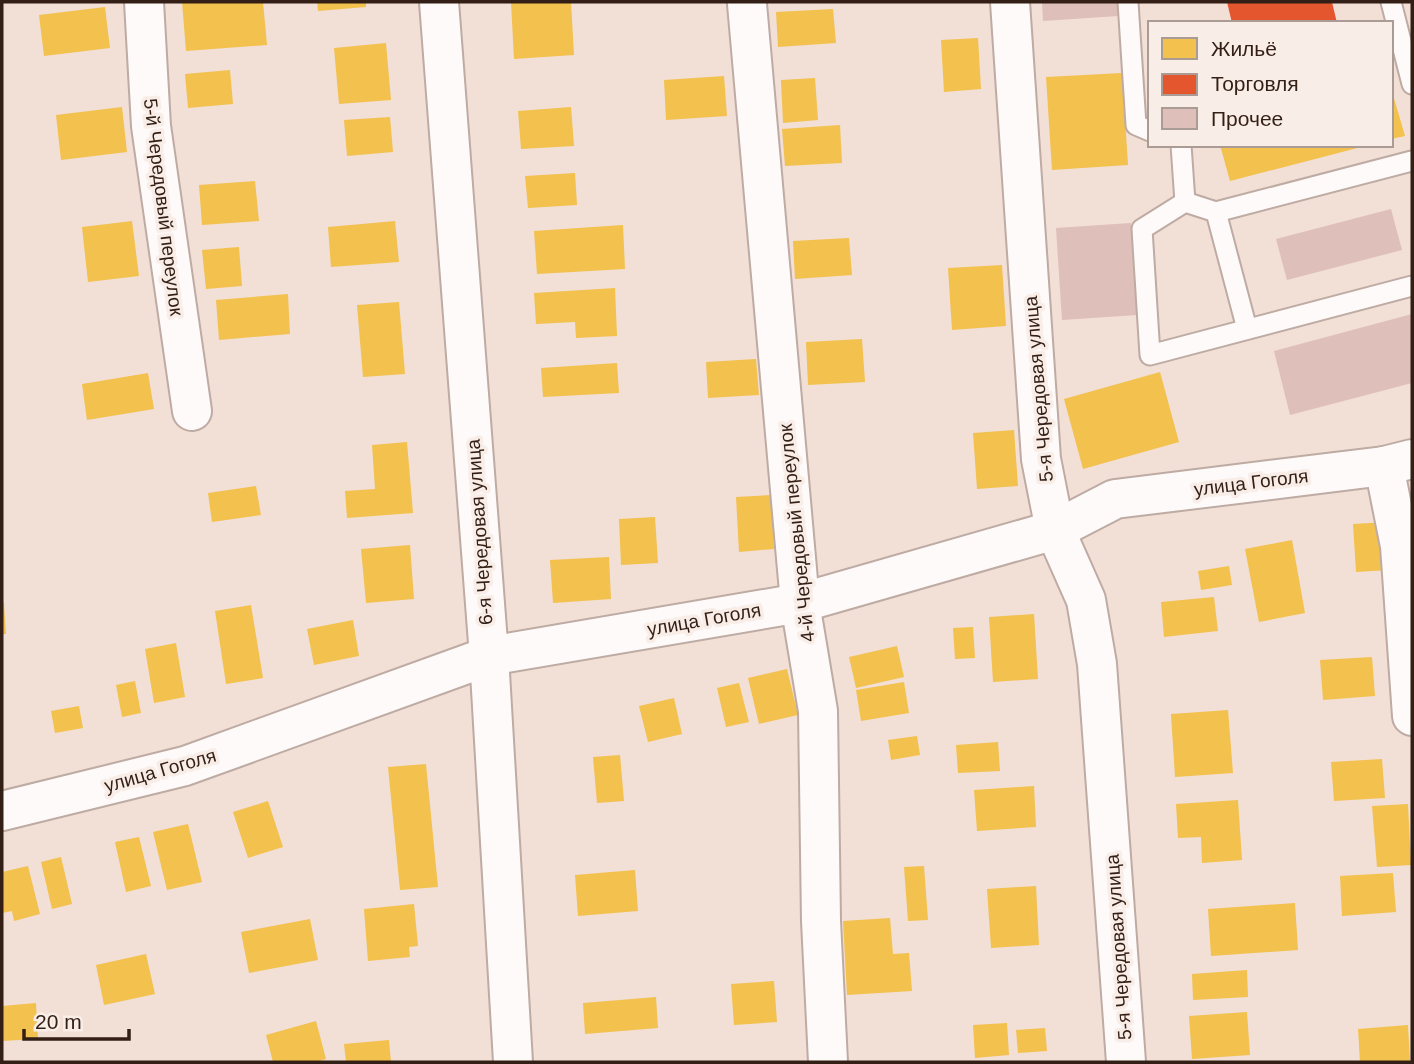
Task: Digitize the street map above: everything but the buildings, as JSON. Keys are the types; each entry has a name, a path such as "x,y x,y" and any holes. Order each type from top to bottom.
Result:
{"street":[{"name":"5-й Чередовый переулок","path":"144,2 151,126 192,411"},
{"name":"6-я Чередовая улица","path":"439,2 488,656 513,1062"},
{"name":"5-я Чередовая улица","path":"1010,2 1041,459 1055,530 1086,600 1097,664 1126,1062"},
{"name":"4-й Чередовый переулок","path":"747,4 800,603 818,711 821,921 828,1062"},
{"name":"улица Гоголя","path":"2,811 185,765 488,656 800,603 1055,530 1115,499 1398,462"},
{"path":"1398,462 1400,545 1412,716"}],"lane":[{"path":"1128,2 1136,125 1148,130"},
{"path":"1391,2 1412,84"},
{"path":"1181,147 1185,202"},
{"path":"1185,202 1216,212 1412,161"},
{"path":"1185,202 1142,229 1150,355 1412,286"},
{"path":"1216,212 1247,329"}]}
